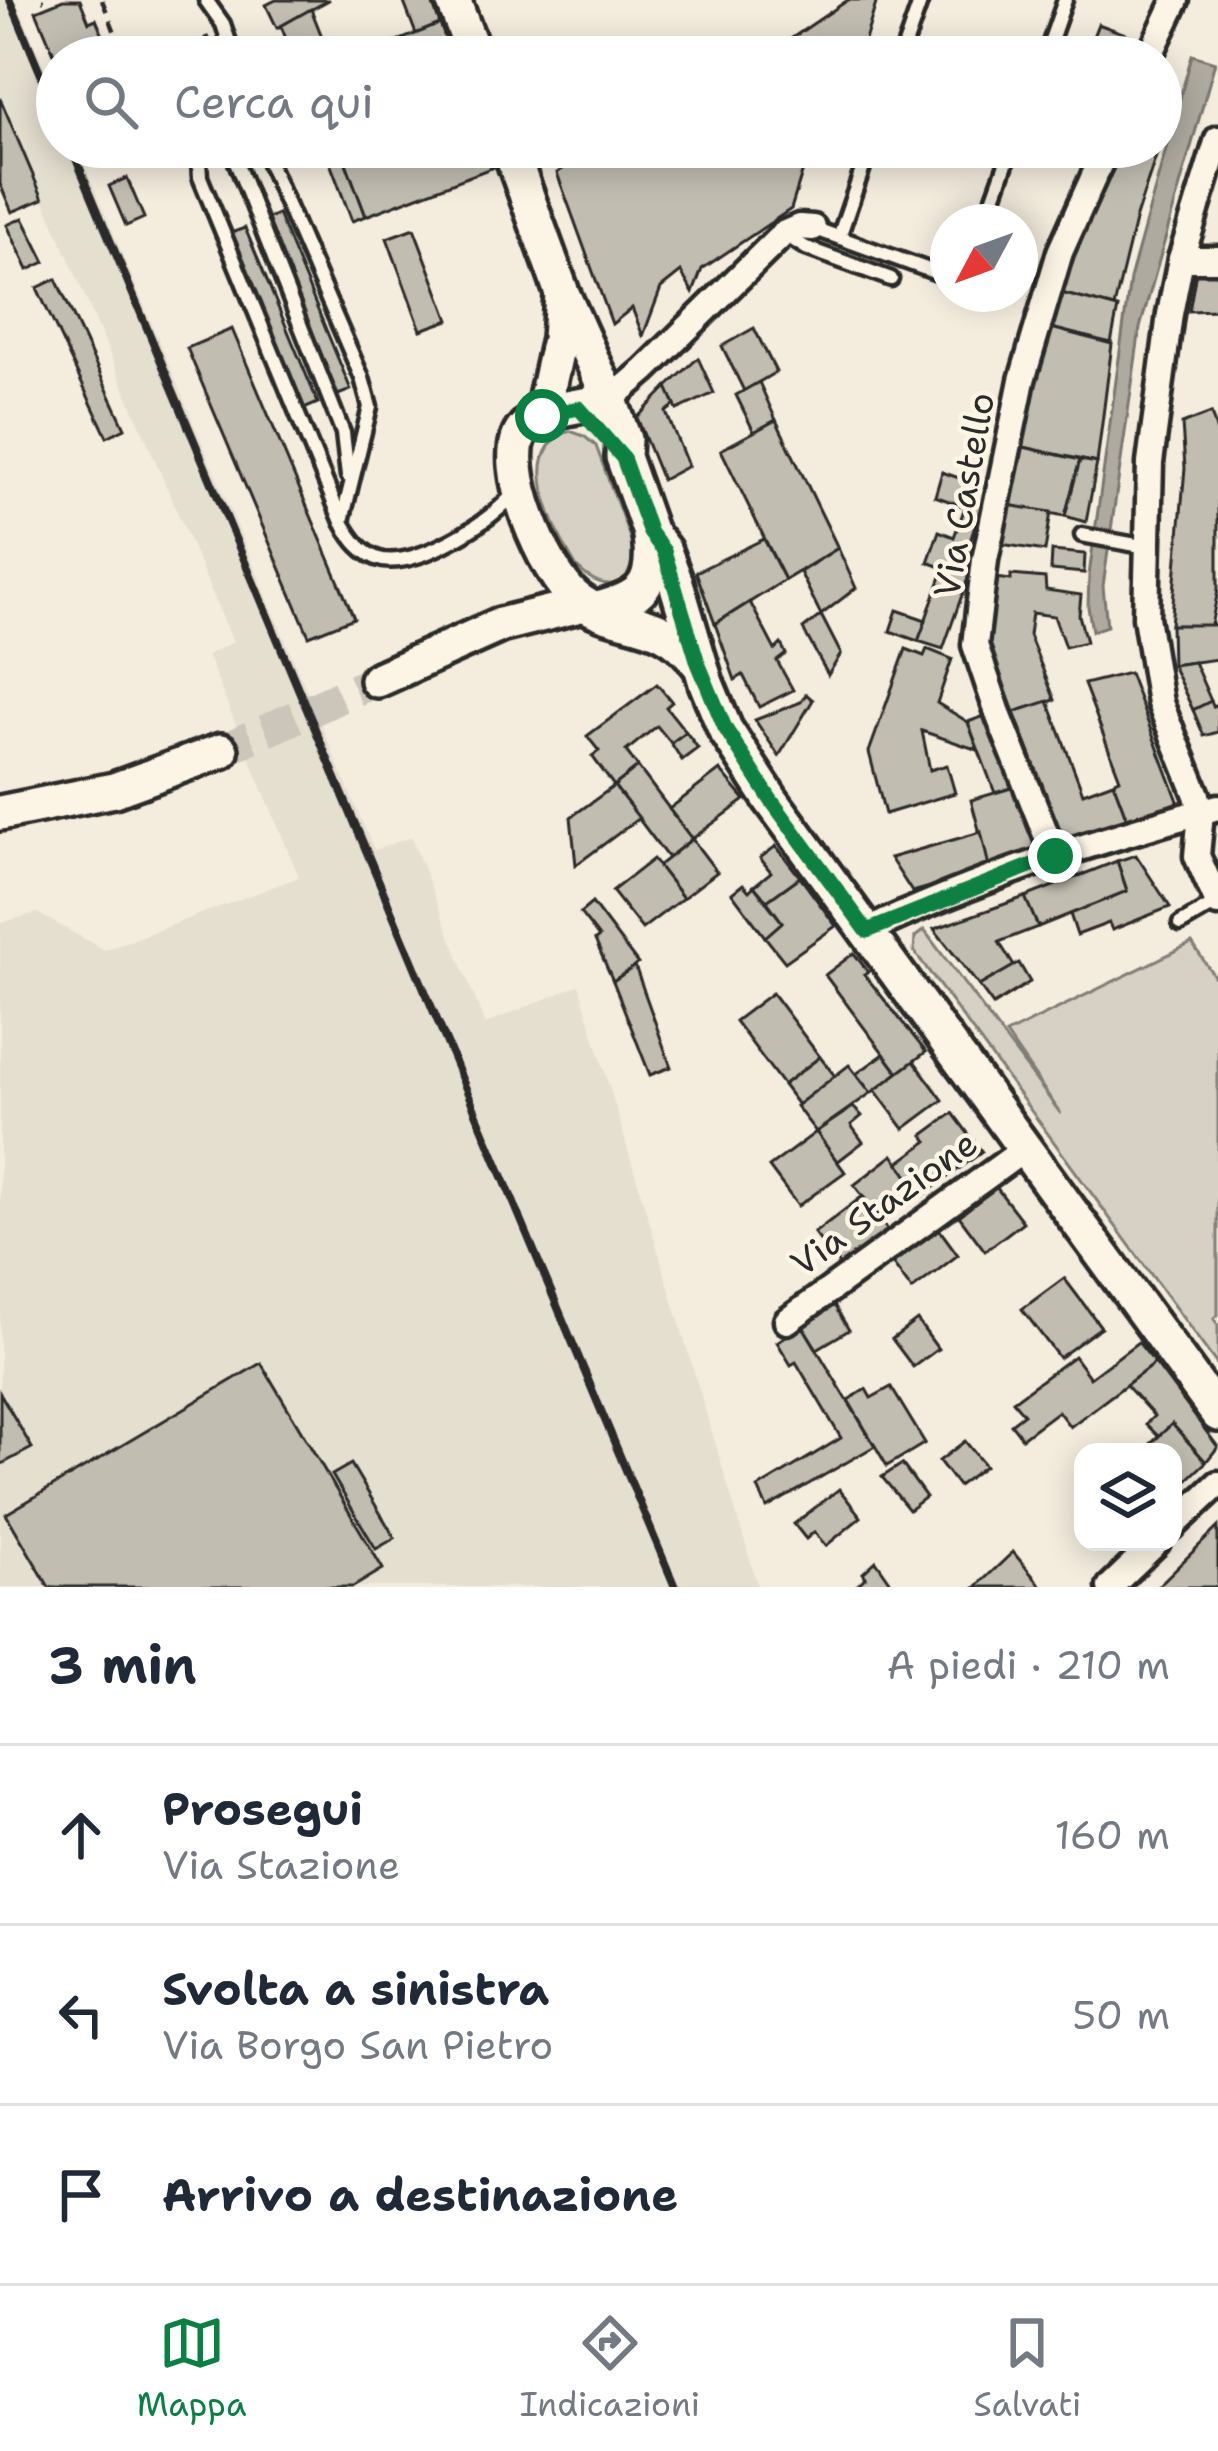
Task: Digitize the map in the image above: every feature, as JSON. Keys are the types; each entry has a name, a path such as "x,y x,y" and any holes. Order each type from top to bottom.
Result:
{"street":[{"path":"453,0 467,36"},
{"path":"1159,36 1176,0"},
{"path":"1218,139 1181,260 1170,314 1150,464 1146,617 1160,703 1209,809 1197,856 1218,903"},
{"name":"Via Stazione","path":"517,168 562,292 594,404 623,458 650,533 664,551 698,663 739,751 1218,1414"},
{"name":"Via Castello","path":"1055,856 976,645 985,560 1017,399 1060,252 1098,168"},
{"path":"542,416 594,404 645,370 783,234 799,227 813,228"},
{"path":"1181,260 1218,259"},
{"name":"Via Stazione","path":"519,486 515,446 525,427 542,416 559,339 562,292"},
{"path":"519,486 548,563 560,582 591,607"},
{"path":"377,680 500,625 623,603 650,579 654,562 650,533"},
{"path":"500,625 548,563"},
{"name":"Via Stazione","path":"591,607 664,631 698,663"},
{"path":"0,814 114,790 221,751"},
{"path":"867,931 1055,856 1209,809"},
{"name":"Via Stazione","path":"787,1321 1026,1148"},
{"path":"1182,1518 1218,1484"},
{"path":"1110,1587 1148,1551"}],"lane":[{"path":"206,0 227,36"},
{"path":"908,36 920,0"},
{"path":"1052,36 1065,0"},
{"path":"199,168 353,540 371,556 398,560 468,532 504,506 519,486"},
{"path":"238,168 344,433 349,495"},
{"path":"271,168 362,378 370,407 342,522"},
{"path":"839,237 863,168"},
{"path":"991,204 1004,168"},
{"path":"813,228 930,270"},
{"path":"783,234 806,248 891,279"},
{"path":"1082,535 1148,548"},
{"path":"1180,924 1218,903"}],"path":[{"path":"102,0 117,36"}],"shaded area":[{"path":"0,0 16,0 36,48 36,168 86,168 374,850 411,837 485,1024 579,985 758,1587 0,1587 0,923 37,913 105,950 299,877 207,655 233,642 0,98"},
{"path":"1192,55 1215,62 1140,328 1103,586 1107,626 1092,631 1089,575 1130,279 1161,168 1182,168 1182,91"},
{"path":"570,431 596,446 636,554 621,582 594,580 576,566 550,513 544,493 544,456 553,441"},
{"path":"924,930 1061,1114 1006,1034 1192,943 1218,982 1218,1315 1214,1319 1218,1366 914,951 915,937"}],"building":[{"path":"63,0 80,0 89,22 96,19 103,36 46,36 36,11"},
{"path":"276,0 329,0 277,28 266,5"},
{"path":"403,0 431,0 440,24 416,34"},
{"path":"848,0 877,0 866,36 795,36"},
{"path":"311,9 322,36 285,36 281,26"},
{"path":"440,24 444,36 410,36"},
{"path":"1098,24 1131,36 1093,36"},
{"path":"0,98 43,199 12,212 0,184"},
{"path":"332,168 348,168 366,216 352,221"},
{"path":"348,168 491,168 366,216"},
{"path":"564,168 804,168 791,209 702,269 693,293 681,272 661,288 643,336 632,308 612,324 557,173"},
{"path":"1106,168 1152,168 1114,307 1057,292"},
{"path":"127,178 144,218 126,226 109,186"},
{"path":"278,214 351,390 338,395 264,220"},
{"path":"23,218 45,262 28,270 7,225"},
{"path":"245,228 318,403 304,409 231,233"},
{"path":"414,228 449,320 421,330 387,238"},
{"path":"1218,271 1218,310 1189,311 1196,272"},
{"path":"56,279 125,428 107,437 37,288"},
{"path":"1057,292 1118,308 1111,343 1047,327"},
{"path":"1047,327 1112,344 1097,463 1019,446"},
{"path":"754,328 776,372 744,391 722,346"},
{"path":"232,329 354,618 309,636 187,348"},
{"path":"698,358 714,393 677,410 667,387"},
{"path":"759,382 776,420 754,432 736,395"},
{"path":"667,387 675,405 666,412 688,466 662,480 637,418"},
{"path":"1211,413 1218,435 1218,590 1211,626 1171,625 1185,468 1182,424"},
{"path":"776,420 838,548 785,580 721,450"},
{"path":"1019,446 1080,460 1065,516 1007,505"},
{"path":"1080,460 1097,463 1086,522 1065,516"},
{"path":"942,472 973,483 965,507 935,496"},
{"path":"968,499 982,503 964,561 973,564 943,649 918,641 944,568 928,562 939,531 954,537"},
{"path":"1007,505 1051,512 1045,551 1001,544"},
{"path":"764,539 785,580 715,624 696,572"},
{"path":"838,548 856,588 821,615 800,572"},
{"path":"1052,551 1085,554 1084,573 1051,570"},
{"path":"1011,575 1045,578 1046,590 1081,595 1079,615 1086,642 1065,647 1054,616 1032,613 1029,635 1055,700 1014,712 989,647 995,578 1011,580"},
{"path":"750,602 775,650 781,644 786,654 777,661 793,690 759,707 743,675 735,680 715,624"},
{"path":"897,610 926,620 918,641 890,631"},
{"path":"821,615 841,654 828,675 803,629"},
{"path":"1171,625 1218,625 1218,659 1172,665"},
{"path":"906,649 924,656 927,649 952,659 937,703 968,722 978,750 922,731 930,770 947,765 955,793 885,814 869,752"},
{"path":"1194,662 1211,701 1193,710 1172,665"},
{"path":"1129,673 1180,806 1128,822 1113,782 1120,779 1084,684"},
{"path":"657,684 672,702 666,707 686,732 671,743 657,726 626,751 638,767 614,786 592,756 599,751 587,736"},
{"path":"806,694 813,700 779,756 755,720 801,702"},
{"path":"1048,701 1083,793 1113,782 1128,822 1064,842 1014,712"},
{"path":"1211,701 1213,706 1218,704 1218,732 1204,736 1193,710"},
{"path":"993,713 1020,786 995,793 968,722"},
{"path":"686,732 698,748 682,760 671,743"},
{"path":"638,767 692,839 668,858 614,786"},
{"path":"720,770 745,800 692,839 669,809"},
{"path":"614,786 639,818 576,865 571,817"},
{"path":"1018,786 1039,858 990,871 971,800"},
{"path":"981,832 990,871 912,892 890,858"},
{"path":"692,839 717,872 683,898 658,866"},
{"path":"776,846 800,877 767,901 754,886 771,872 760,858"},
{"path":"1136,855 1170,907 1112,930 1109,923 1077,935 1070,914 1127,891 1117,861"},
{"path":"653,859 683,898 642,929 612,891"},
{"path":"1117,861 1127,891 1038,927 1025,897"},
{"path":"800,877 836,926 785,962 765,937 782,922 767,901"},
{"path":"743,884 749,891 754,886 782,922 765,937 732,893"},
{"path":"1025,897 1038,927 999,942 1014,966 979,986 934,929"},
{"path":"592,903 638,964 613,981 595,940 599,937 580,913"},
{"path":"854,953 868,972 864,974 926,1052 898,1073 825,975"},
{"path":"1019,963 1030,982 993,1005 979,986"},
{"path":"635,966 671,1067 650,1075 613,981"},
{"path":"772,993 820,1057 783,1085 735,1021"},
{"path":"884,1054 898,1073 871,1093 856,1074"},
{"path":"820,1057 835,1076 798,1105 783,1085"},
{"path":"914,1061 943,1100 904,1129 875,1090"},
{"path":"849,1065 871,1093 816,1132 796,1106"},
{"path":"853,1107 862,1116 851,1125 863,1142 837,1162 816,1132"},
{"path":"953,1113 982,1152 922,1196 898,1163 928,1141 923,1135"},
{"path":"816,1132 845,1172 798,1206 769,1167"},
{"path":"893,1155 917,1189 878,1216 854,1185"},
{"path":"996,1187 1023,1222 985,1251 959,1216"},
{"path":"863,1196 890,1234 841,1267 814,1233"},
{"path":"939,1229 958,1255 912,1290 892,1263"},
{"path":"1064,1278 1101,1327 1059,1358 1022,1309"},
{"path":"834,1305 849,1330 817,1349 802,1325"},
{"path":"917,1320 938,1349 913,1367 892,1339"},
{"path":"802,1325 875,1446 767,1508 758,1488 841,1438 796,1362 791,1365 777,1342"},
{"path":"1138,1342 1155,1363 1070,1427 1058,1411 1022,1438 1011,1424 1024,1414 1013,1401 1074,1356 1090,1378"},
{"path":"261,1363 383,1569 353,1587 49,1587 6,1514"},
{"path":"1155,1363 1218,1447 1206,1462 1172,1424 1159,1437 1146,1424 1154,1416 1126,1385"},
{"path":"891,1387 925,1443 887,1466 848,1400 866,1389 871,1398"},
{"path":"0,1393 32,1448 0,1465"},
{"path":"1172,1424 1206,1462 1182,1485 1182,1443 1152,1443"},
{"path":"965,1441 985,1466 958,1486 939,1461"},
{"path":"351,1464 395,1538 376,1549 332,1475"},
{"path":"902,1464 926,1497 909,1510 882,1477"},
{"path":"839,1489 861,1517 826,1546 814,1532 806,1539 794,1524"},
{"path":"1218,1527 1218,1587 1157,1587"},
{"path":"1013,1552 1042,1587 976,1587"},
{"path":"876,1561 894,1587 855,1587 866,1577 863,1573"}],"tunnel":[{"path":"221,751 377,680"}],"railway":[{"path":"10,0 36,63"},
{"path":"80,168 675,1587"}],"route":[{"path":"542,416 579,408 623,458 650,533 664,551 698,663 725,728 867,931 1055,856"}]}
